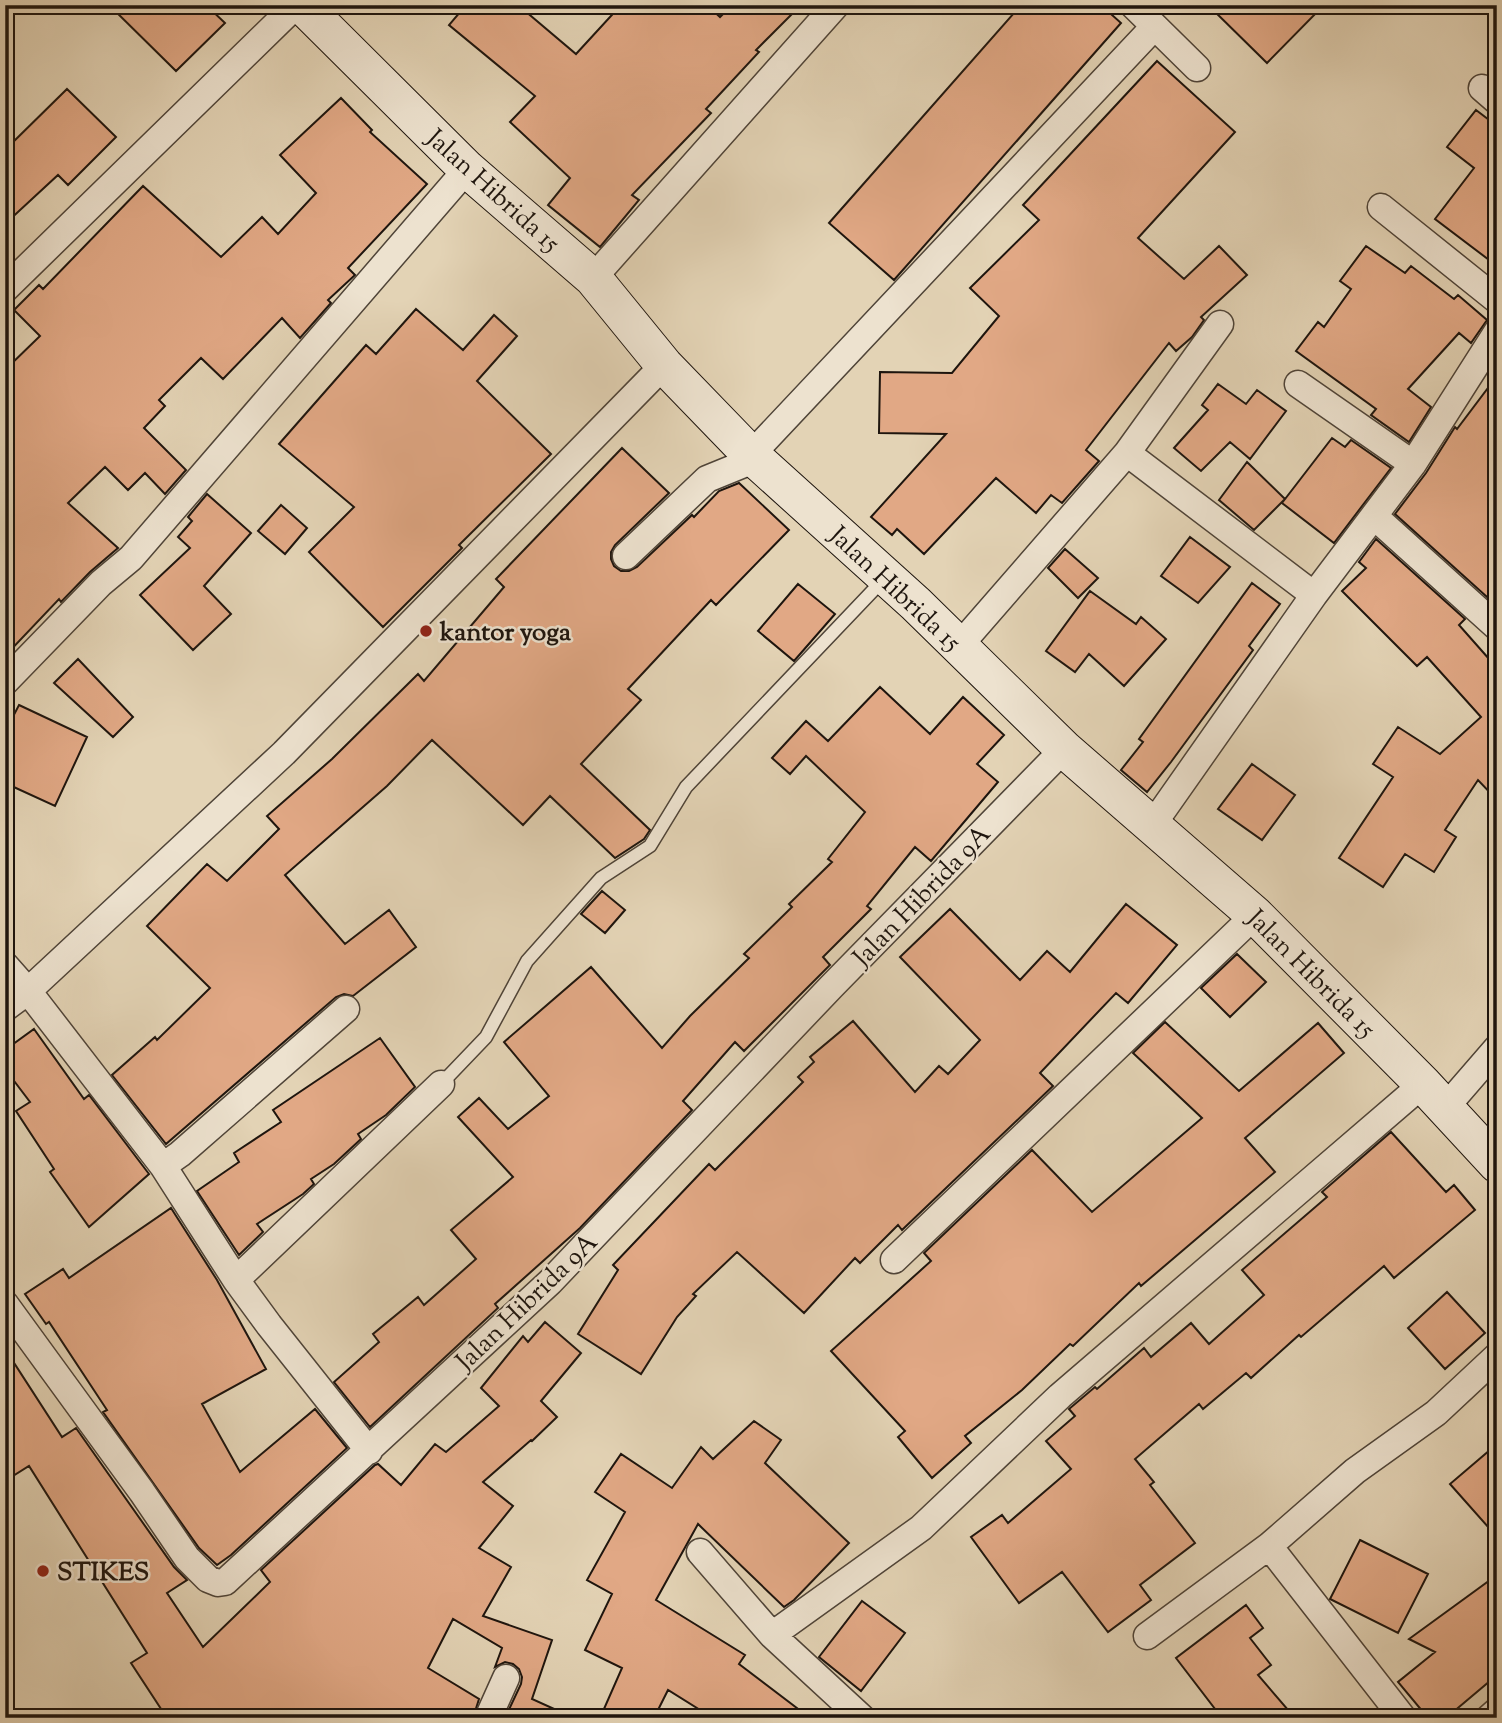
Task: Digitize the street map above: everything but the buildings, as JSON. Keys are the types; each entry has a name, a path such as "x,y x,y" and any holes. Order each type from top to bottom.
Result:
{"street":[{"path":"5,289 296,5"},
{"name":"Jalan Hibrida 15","path":"302,5 467,169 593,278 664,365 754,457 959,646 1064,749 1255,915 1434,1096 1497,1164"},
{"path":"593,278 836,5"},
{"path":"1133,5 1197,68"},
{"path":"626,556 706,479 754,457 1153,27"},
{"path":"5,682 101,583 131,558 467,169"},
{"path":"1381,207 1497,300"},
{"path":"959,646 1127,453 1220,324"},
{"path":"1151,827 1314,595 1413,464 1497,332"},
{"path":"5,1008 28,991 284,753 664,365"},
{"path":"1298,384 1413,464"},
{"path":"1127,453 1314,595"},
{"path":"1374,516 1495,622"},
{"name":"Jalan Hibrida 9A","path":"5,1304 187,1558 208,1579 218,1583 225,1581 550,1282 821,997 1064,749"},
{"path":"894,1261 1255,915"},
{"path":"5,965 163,1166 236,1280 369,1451"},
{"path":"163,1166 345,1009"},
{"path":"772,1635 921,1528 1060,1396 1497,1048"},
{"path":"236,1280 441,1084"},
{"path":"1147,1636 1269,1546 1354,1471 1436,1413 1497,1356"},
{"path":"1269,1546 1403,1718"},
{"path":"700,1552 772,1635 849,1713"},
{"path":"488,1718 506,1678"},
{"path":"1489,1718 1497,1711"}],"lane":[{"path":"441,1084 486,1037 527,961 601,878 650,846 687,787 885,577"}],"place":[{"name":"kantor yoga","path":"426,631"},
{"name":"STIKES","path":"43,1571"}]}
